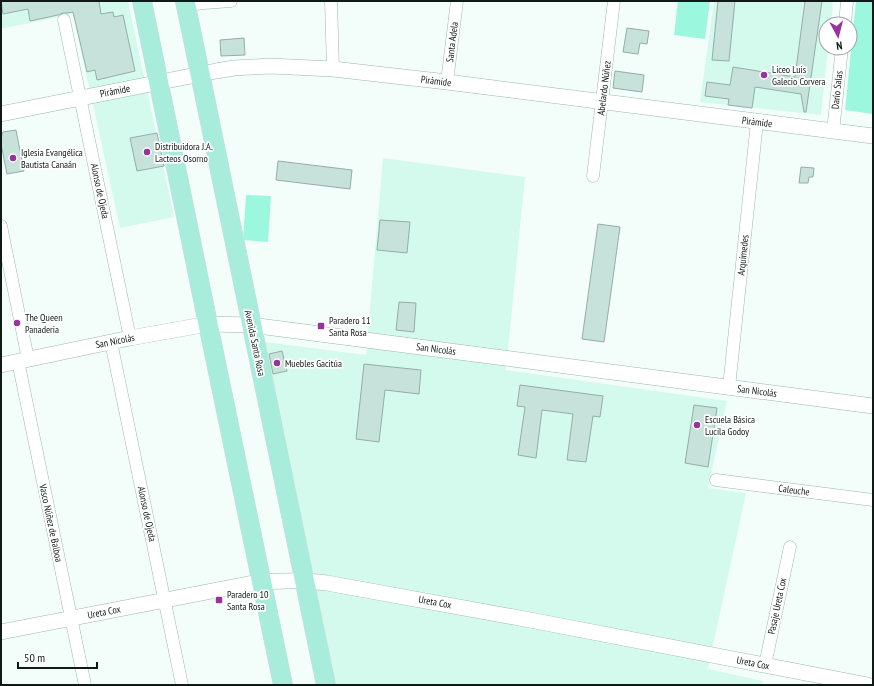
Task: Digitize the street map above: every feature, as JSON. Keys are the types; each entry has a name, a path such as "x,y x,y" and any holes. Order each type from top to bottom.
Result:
{"main road":[{"path":"142,1 283,685"},
{"name":"Avenida Santa Rosa","path":"185,3 326,685"}],"street":[{"path":"185,3 231,1"},
{"path":"331,1 333,69"},
{"name":"Santa Adela","path":"447,82 457,1"},
{"name":"Abelardo Núñez","path":"593,176 614,1"},
{"path":"846,16 847,1"},
{"name":"Alonso de Ojeda","path":"64,20 130,338"},
{"name":"Darío Salas","path":"833,131 841,56"},
{"name":"Pirámide","path":"1,114 234,68 288,66 333,69 447,82 873,136"},
{"name":"Arquímedes","path":"729,387 757,122"},
{"name":"Vasco Núñez de Balboa","path":"1,226 23,360 84,685"},
{"name":"San Nicolás","path":"1,365 130,338 208,324 251,325 873,406"},
{"name":"Alonso de Ojeda","path":"110,342 182,685"},
{"name":"Caleuche","path":"716,480 873,500"},
{"name":"Pasaje Ureta Cox","path":"765,665 790,546"},
{"name":"Ureta Cox","path":"1,632 261,582 304,580 525,619 868,685"}],"shaded area":[{"path":"1,1 128,1 174,217 120,228 73,14 1,29"},
{"name":"Liceo Luis Galecio Corvera","path":"714,1 833,1 832,16 818,16 818,56 827,56 821,115 700,102"},
{"path":"383,158 525,177 506,370 727,401 708,488 746,493 708,669 763,681 762,685 336,685 265,342 366,355"}],"green space":[{"path":"678,1 710,1 705,39 674,35"},
{"path":"856,1 873,1 873,114 845,110 850,56 858,56 858,16 854,16"},
{"path":"246,195 271,196 268,242 243,240"}],"building":[{"path":"1,1 99,1 101,14 113,12 114,17 123,15 135,71 97,80 95,70 87,72 73,12 30,21 28,9 3,14"},
{"path":"718,1 735,1 729,61 712,60"},
{"path":"805,1 822,1 820,16 818,16 818,29 806,112 804,112 801,94 755,87 752,108 728,105 729,99 705,96 707,82 730,85 733,67 795,77"},
{"path":"627,28 649,31 647,44 640,43 638,54 623,52"},
{"path":"244,38 245,55 221,56 220,40"},
{"path":"615,71 644,75 642,92 613,88"},
{"name":"Iglesia Evangélica Bautista Canaán","path":"16,130 24,171 7,174 1,144 1,136 3,132"},
{"name":"Distribuidora J.A. Lacteos Osorno","path":"157,133 164,166 137,171 130,138"},
{"path":"278,161 352,170 350,189 276,180"},
{"path":"801,167 814,168 813,177 809,177 808,183 799,183"},
{"path":"380,220 410,222 407,253 377,250"},
{"path":"598,224 620,227 604,342 582,339"},
{"path":"399,302 416,303 414,332 396,330"},
{"name":"Muebles Gacitúa","path":"282,351 287,371 273,374 269,354"},
{"path":"364,364 421,370 419,394 385,390 379,442 356,439"},
{"path":"520,385 603,396 600,417 593,416 586,462 567,460 573,414 542,410 536,458 518,455 525,407 517,406"},
{"path":"694,405 717,408 708,467 685,463"}],"place":[{"name":"Liceo Luis Galecio Corvera","path":"764,75"},
{"name":"Distribuidora J.A. Lacteos Osorno","path":"147,152"},
{"name":"Iglesia Evangélica Bautista Canaán","path":"13,158"},
{"name":"The Queen Panaderia","path":"17,323"},
{"name":"Paradero 11 Santa Rosa","path":"321,326"},
{"name":"Muebles Gacitúa","path":"277,363"},
{"name":"Escuela Básica Lucila Godoy","path":"697,425"},
{"name":"Paradero 10 Santa Rosa","path":"219,600"}]}
